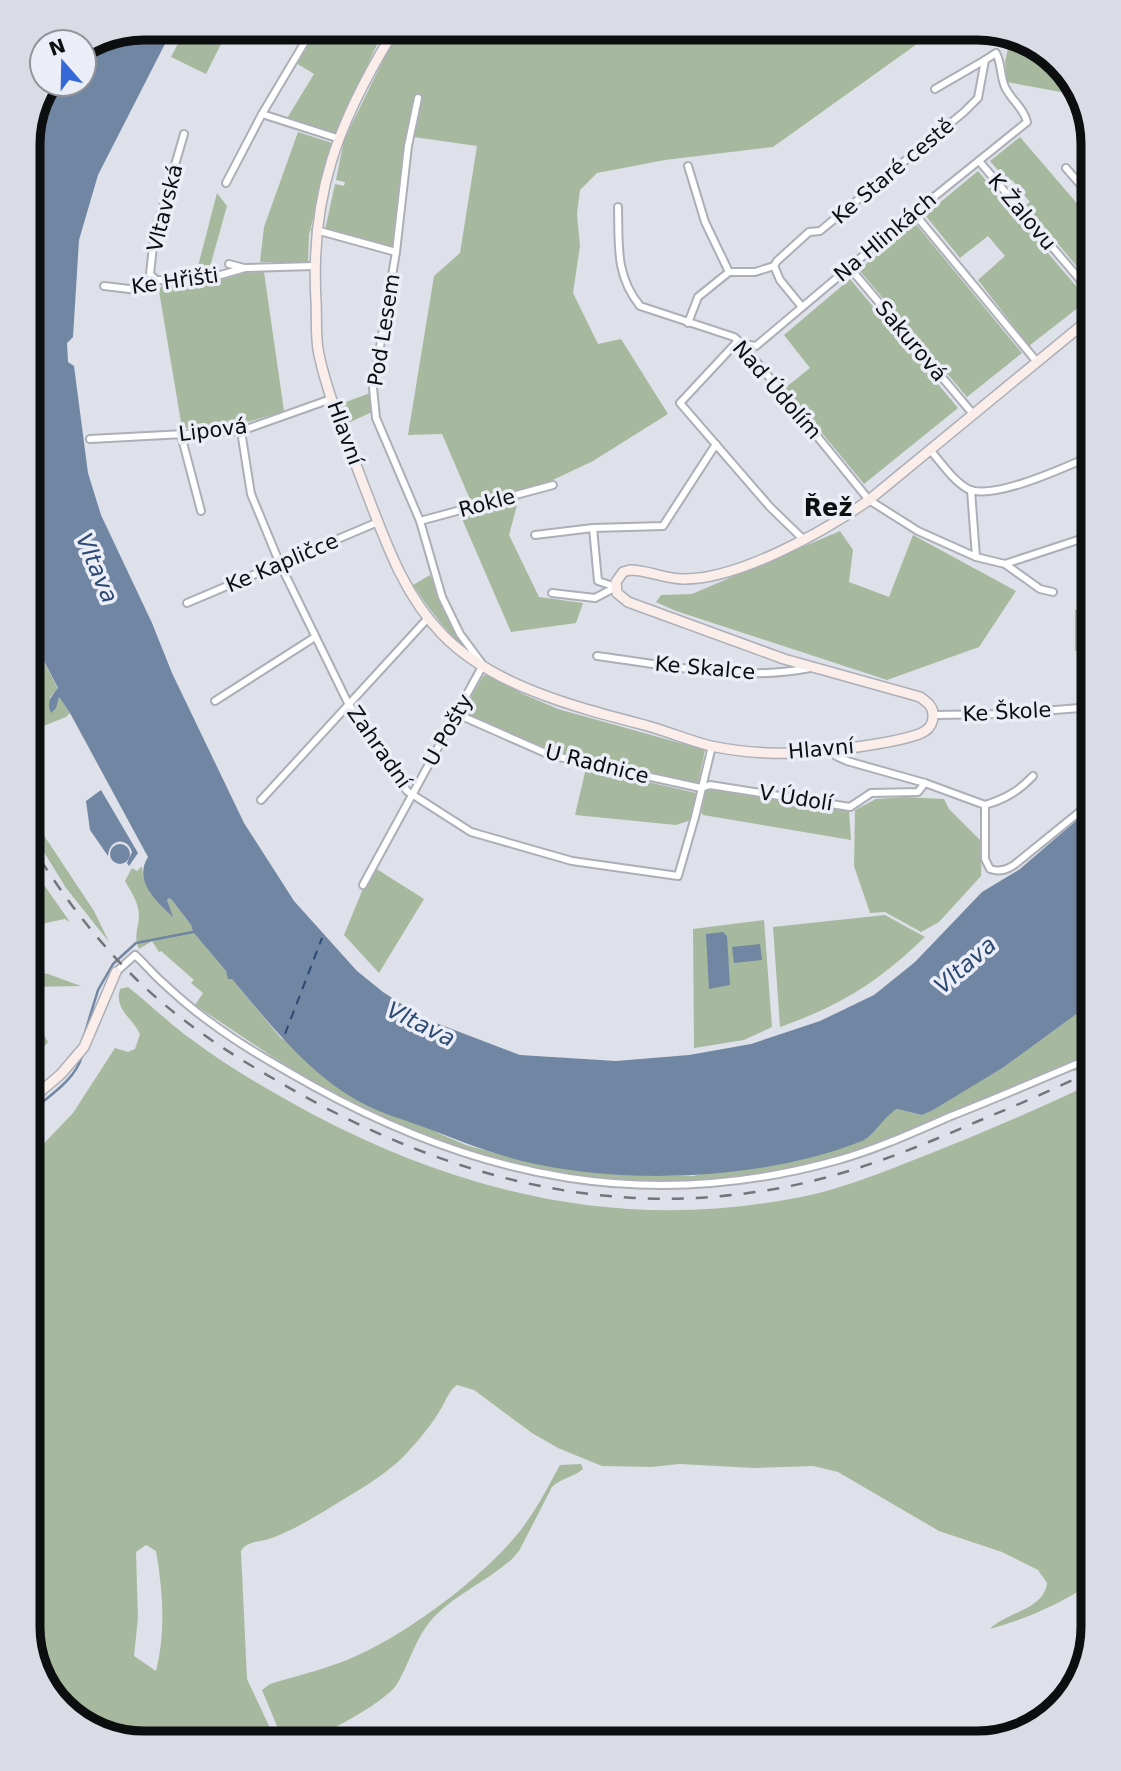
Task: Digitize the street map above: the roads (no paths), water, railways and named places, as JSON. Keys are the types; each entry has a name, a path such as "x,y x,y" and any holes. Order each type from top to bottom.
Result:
{"street":[{"path":"226,183 262,114 306,40"},
{"name":"Hlavní","path":"389,40 352,103 337,138 316,230 314,266 318,352 331,399 395,564 428,618 443,635 473,660 563,704 712,746 786,754 834,750 915,736 929,727 934,715"},
{"name":"Na Hlinkách","path":"742,344 756,346 1027,121 1005,87 996,53 985,60"},
{"path":"935,89 985,60"},
{"name":"Ke Staré cestě","path":"774,266 782,255 805,235 820,231 964,112 978,98 985,60"},
{"name":"Pod Lesem","path":"418,98 408,146 396,252 373,388 376,418 420,521 442,597 460,634 483,665"},
{"path":"262,114 337,138"},
{"name":"Vltavská","path":"156,280 150,274 154,237 184,135"},
{"name":"K Žalovu","path":"979,161 1081,281"},
{"path":"688,166 705,222 729,272"},
{"path":"1066,168 1081,185"},
{"name":"Nad Údolím","path":"618,207 621,274 640,306 734,337 870,500 918,531 976,557 1004,564"},
{"path":"914,213 1037,362"},
{"path":"316,230 396,252"},
{"name":"Ke Hřišti","path":"229,264 245,268"},
{"name":"Ke Hřišti","path":"104,286 138,290 156,280 203,280 245,268 314,266"},
{"path":"688,323 698,297 729,272 755,272 774,266 780,280 802,307"},
{"name":"Sakurová","path":"849,267 973,414"},
{"path":"934,715 929,704 917,696 783,659 628,602 617,593 618,577 630,570 681,579 714,577 831,526 870,500 1081,326"},
{"path":"742,344 736,343 680,403 770,507 803,539"},
{"name":"Lipová","path":"90,439 241,431 331,399"},
{"name":"Zahradní","path":"241,431 251,494 314,637 348,703 402,785 412,794 471,832 572,861 678,876 712,746"},
{"path":"181,435 201,511"},
{"path":"534,535 593,528 663,526 716,444"},
{"path":"930,450 955,478 971,490 988,491 1011,486 1081,460"},
{"name":"Rokle","path":"420,521 553,485"},
{"path":"971,490 976,557"},
{"name":"Ke Kapličce","path":"187,603 378,522"},
{"path":"593,528 598,581 616,587"},
{"path":"1004,564 1081,539"},
{"path":"1004,564 1040,589 1053,592"},
{"path":"552,593 595,598 616,587"},
{"path":"261,800 428,618"},
{"path":"215,701 314,637"},
{"name":"Ke Skalce","path":"597,656 726,673 781,674 814,668"},
{"name":"U Pošty","path":"363,884 483,665"},
{"name":"Ke Škole","path":"934,715 1002,714 1080,708"},
{"name":"U Radnice","path":"457,714 550,755 701,788"},
{"path":"834,750 836,756 847,761 925,783 985,805 1001,800 1022,788 1033,776"},
{"name":"V Údolí","path":"701,788 710,785 850,807 871,793 918,792 925,783"},
{"path":"985,805 987,865 990,869 1005,871 1081,811"},
{"path":"40,1092 61,1074 82,1050 113,977 135,955 209,1022 276,1065 345,1103 459,1153 502,1165 597,1182 704,1184 745,1180 805,1168 884,1144 1081,1062"}],"water":[{"name":"Vltava","path":"167,40 98,175 79,240 73,337 67,343 68,362 74,366 88,473 101,515 152,623 172,673 244,823 294,901 357,971 423,1018 520,1055 616,1061 689,1055 751,1044 820,1021 874,995 915,962 982,892 1020,869 1081,816 1081,1011 1004,1067 933,1110 922,1115 897,1109 862,1141 782,1164 694,1175 605,1174 522,1161 384,1113 362,1103 325,1078 291,1047 232,979 228,979 226,971 193,932 191,925 172,900 167,900 173,917 148,890 143,874 148,857 59,697 56,708 51,713 49,703 58,688 40,653 40,137 51,98 98,98 98,51 131,41"},
{"path":"101,790 138,853 129,866 127,863 132,852 126,843 115,843 108,856 90,830 86,801"},
{"path":"120,844 127,847 130,854 127,861 120,864 113,861 110,854 113,847"},
{"path":"723,932 727,936 730,985 709,989 706,934"},
{"path":"760,944 762,960 734,963 732,947"}],"waterway":[{"path":"80,1049 98,990 113,964 136,943 193,932"},
{"path":"40,1104 67,1081 82,1056"}],"railway":[{"path":"40,858 103,944 148,990 199,1032 255,1068 331,1111 448,1161 509,1179 570,1191 633,1198 697,1198 790,1186 898,1154 1081,1076"}],"district":[{"name":"Řež","path":"828,508"}]}
